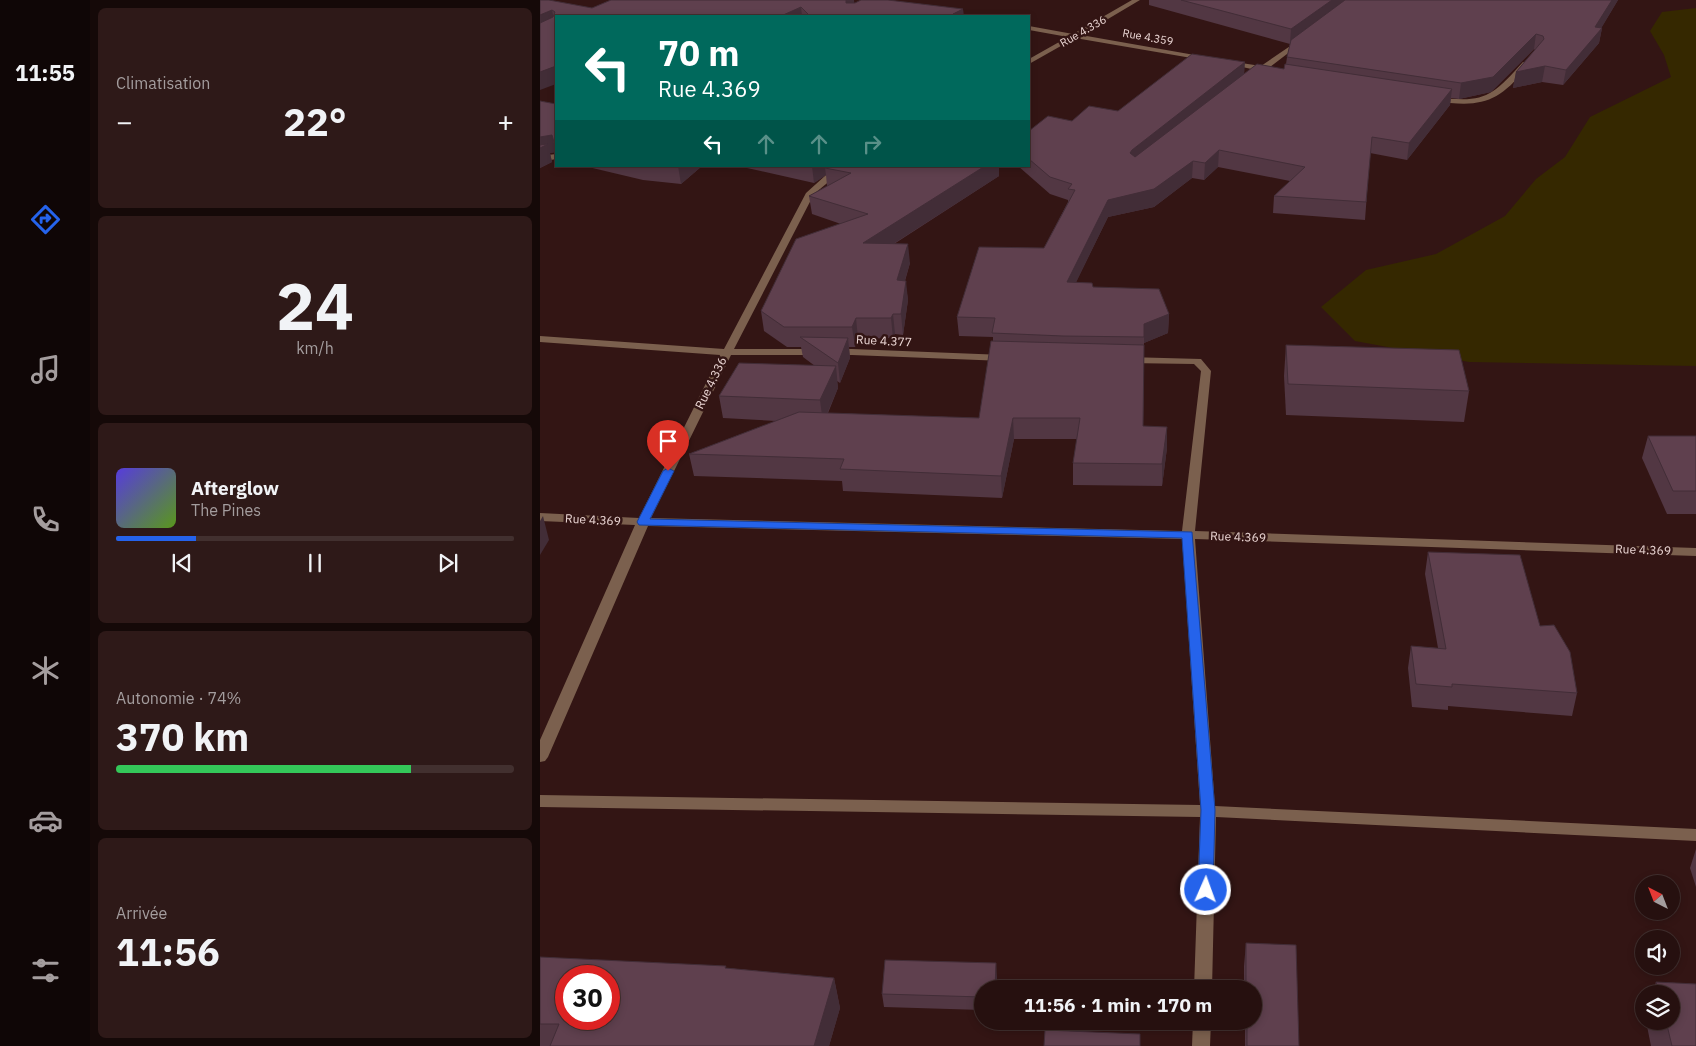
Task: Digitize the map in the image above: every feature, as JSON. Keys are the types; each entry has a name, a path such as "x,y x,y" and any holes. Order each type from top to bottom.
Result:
{"street":[{"name":"Rue 4.336","path":"1030,61 1137,0"},
{"name":"Rue 4.359","path":"1030,28 1263,71"},
{"path":"1251,78 1263,71 1310,34"},
{"path":"1421,97 1460,103 1481,102 1490,99 1530,60"},
{"path":"540,159 555,157"},
{"name":"Rue 4.336","path":"540,757 643,522 727,352 810,193 829,177 846,167"},
{"name":"Rue 4.377","path":"540,339 727,352 852,352 1013,358"},
{"path":"1118,360 1197,361 1206,371 1188,535 1208,810 1203,980"},
{"name":"Rue 4.369","path":"540,517 643,522 1188,535 1696,552"},
{"path":"540,801 1208,810 1696,835"},
{"path":"1201,1046 1202,1030"}],"shaded area":[{"path":"1696,8 1696,366 1469,362 1355,341 1321,307 1366,270 1436,254 1505,216 1536,179 1565,157 1590,117 1671,77 1664,55 1650,31 1662,12"}],"building":[{"path":"540,0 592,8 611,0 846,0 846,3 855,3 861,0 888,0 963,9 953,14 960,15 809,15 801,7 783,15 555,15 555,66 540,72 540,23 553,17 555,12 552,10 540,15"},
{"path":"1181,0 1332,0 1291,29"},
{"path":"1345,0 1612,0 1595,27 1602,28 1566,70 1545,66 1516,72 1544,39 1543,36 1536,34 1493,77 1461,83 1287,57 1291,40"},
{"path":"1192,54 1245,62 1132,150 1130,153 1135,157 1257,64 1284,69 1285,64 1452,89 1409,143 1372,137 1366,202 1274,196 1305,167 1219,150 1205,163 1193,161 1154,189 1108,200 1067,282 1092,283 1093,287 1159,289 1169,314 1144,324 1144,337 992,333 995,318 957,317 979,247 1044,248 1075,190 1068,189 1072,184 1050,177 1030,160 1030,130 1048,116 1072,121 1089,106 1118,111"},
{"path":"540,101 555,104 555,142 552,135 540,137"},
{"path":"983,167 863,243 908,244 897,280 906,281 901,314 893,314 891,318 856,318 852,327 784,327 761,311 796,239 868,214 809,196 851,173 825,168"},
{"path":"800,337 848,338 838,363"},
{"path":"991,341 1144,345 1143,426 1167,427 1162,464 1073,463 1080,418 1013,418 1001,476 840,469 844,459 689,454 799,412 979,418"},
{"path":"1286,345 1459,350 1469,391 1288,384"},
{"path":"739,363 836,366 820,400 719,396"},
{"path":"1648,436 1696,436 1696,491 1673,491"},
{"path":"1428,552 1520,555 1540,626 1554,625 1570,652 1577,693 1452,684 1452,687 1416,684 1411,646 1446,649"},
{"path":"1246,943 1296,945 1299,1046 1247,1046 1247,1030 1262,1030 1262,980 1246,980"},
{"path":"540,957 726,966 725,968 834,978 814,1046 550,1046 557,1030 620,1030 620,965 555,965 555,1024 540,1024"},
{"path":"885,960 996,963 995,980 974,980 974,997 882,994"},
{"path":"1656,982 1696,984 1696,1046 1672,1046 1668,1030 1680,1030 1680,985 1657,985"},
{"path":"1045,1030 1140,1034 1140,1046 1044,1046"}],"route":[{"path":"668,471 643,522 1188,535 1208,810 1206,890"}]}
